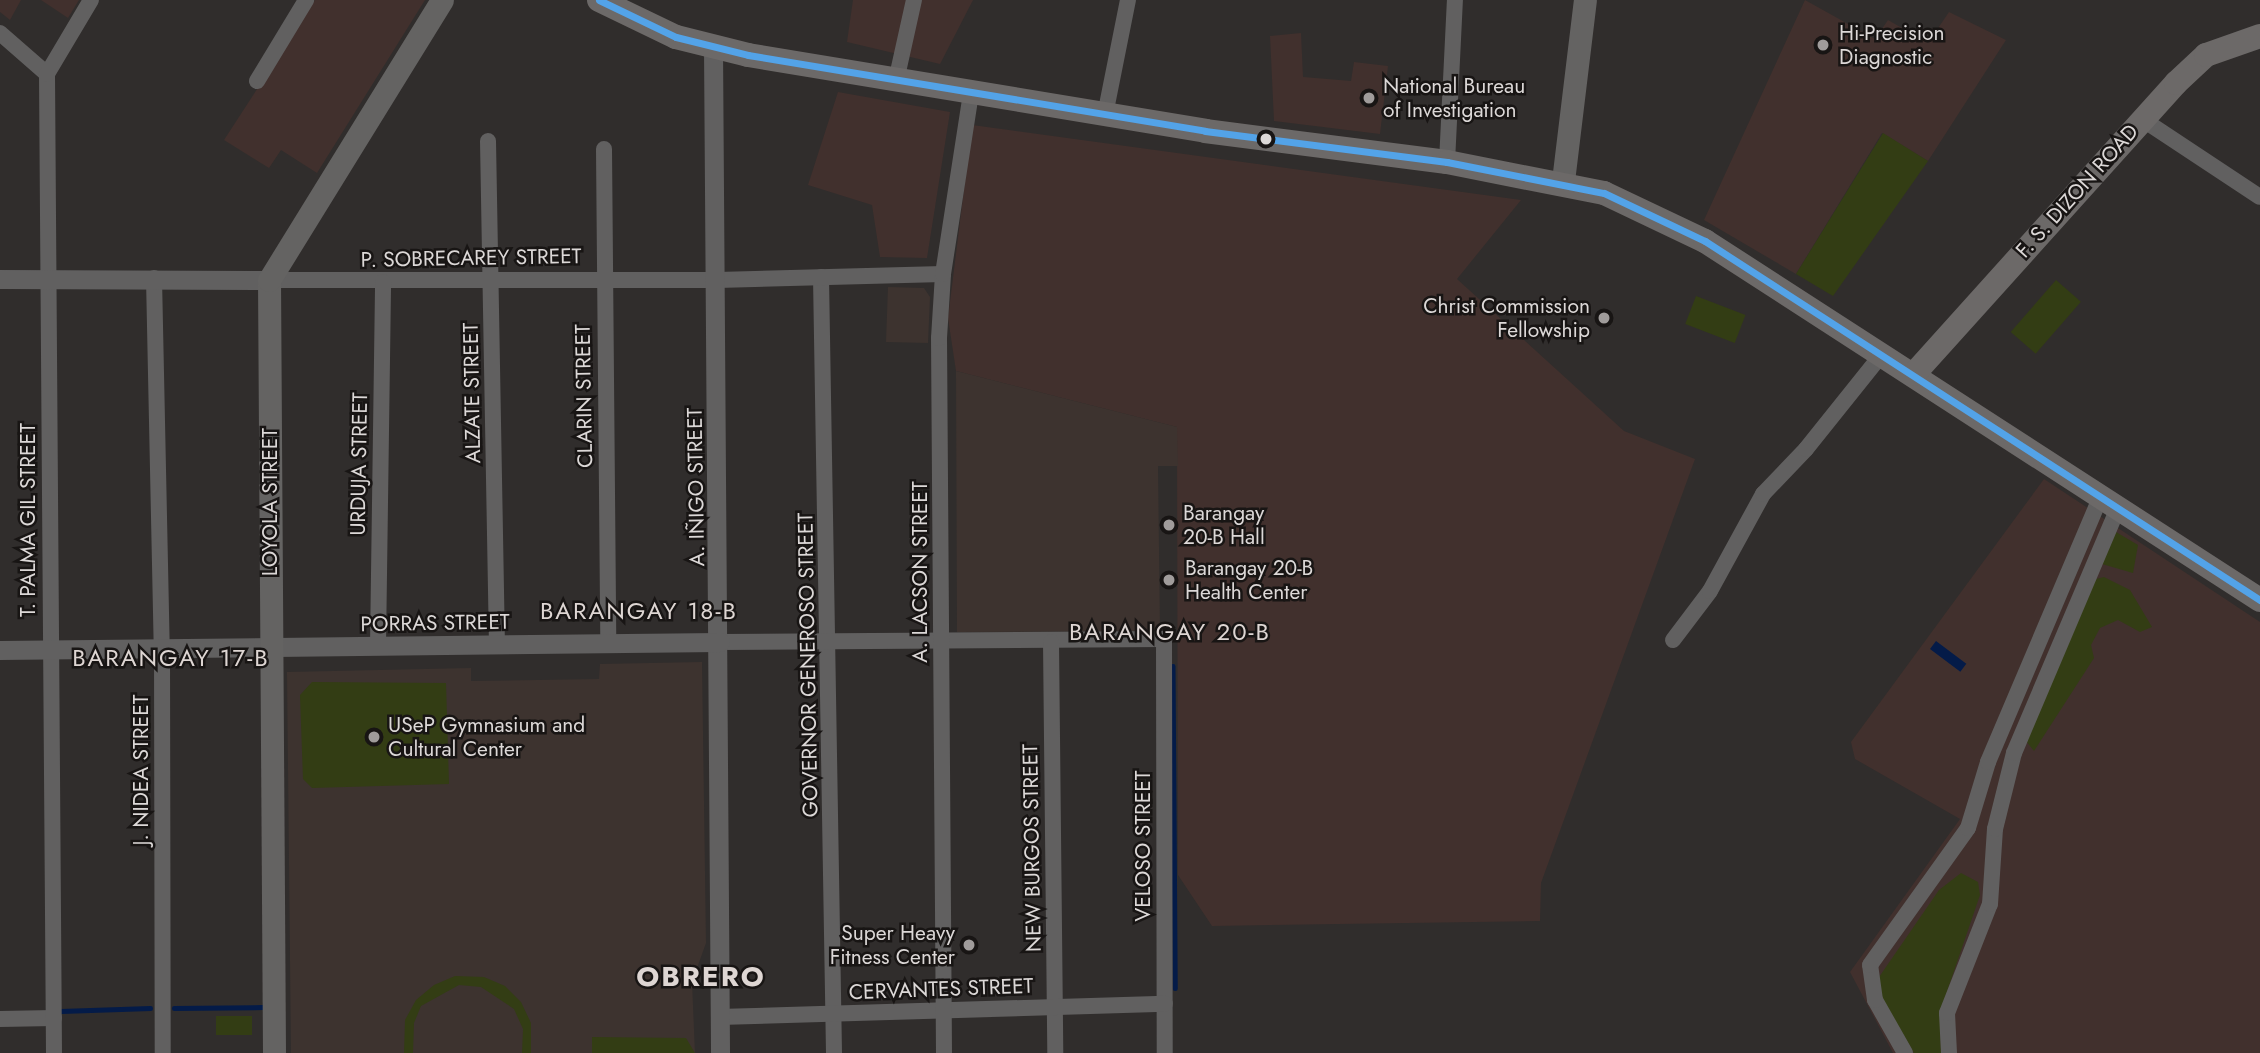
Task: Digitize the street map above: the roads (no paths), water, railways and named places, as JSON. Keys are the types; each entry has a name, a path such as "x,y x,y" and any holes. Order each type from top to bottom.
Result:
{"main road":[{"path":"269,280 442,0"},
{"path":"599,0 676,37 713,47 1105,116 1447,162 1563,181 1604,193 1688,230 2260,600"},
{"path":"1563,181 1585,0"},
{"name":"F. S. DIZON ROAD","path":"1914,374 2142,119 2206,55 2260,36"},
{"name":"LOYOLA STREET","path":"269,280 274,1053"}],"street":[{"path":"0,33 47,74 91,0"},
{"path":"257,81 306,0"},
{"path":"897,81 914,0"},
{"path":"1105,116 1128,0"},
{"path":"1447,162 1455,0"},
{"name":"A. IÑIGO STREET","path":"713,47 720,642 720,1053"},
{"name":"T. PALMA GIL STREET","path":"47,74 49,649 54,1053"},
{"name":"A. LACSON STREET","path":"944,1053 943,274 971,93"},
{"path":"2142,119 2260,197"},
{"name":"ALZATE STREET","path":"488,141 498,645"},
{"name":"CLARIN STREET","path":"604,149 608,643"},
{"name":"P. SOBRECAREY STREET","path":"0,279 154,278 383,282 717,280 943,274"},
{"name":"GOVERNOR GENEROSO STREET","path":"821,277 834,1053"},
{"name":"J. NIDEA STREET","path":"154,278 162,647 163,1053"},
{"name":"URDUJA STREET","path":"378,646 383,282"},
{"path":"1673,640 1710,591 1763,494 1882,354"},
{"path":"1905,1053 1875,1000 1870,965 1968,828 1984,771 2108,504"},
{"path":"1949,1053 1947,1013 1990,904 1995,829 2014,753 2108,504"},
{"name":"PORRAS STREET","path":"0,650 829,640 1051,642 1164,639"},
{"name":"VELOSO STREET","path":"1164,639 1165,1053"},
{"name":"NEW BURGOS STREET","path":"1051,642 1055,1053"},
{"name":"CERVANTES STREET","path":"719,1017 1165,1003"},
{"path":"0,1019 54,1018"}],"water":[{"path":"1936,641 1966,664 1960,672 1930,649"}],"waterway":[{"path":"1173,666 1175,988"},
{"path":"174,1008 263,1007"},
{"path":"61,1011 150,1008"}],"place":[{"name":"Hi-Precision Diagnostic","path":"1823,45"},
{"name":"National Bureau of Investigation","path":"1369,98"},
{"name":"Christ Commission Fellowship","path":"1604,318"},
{"name":"Barangay 20-B Hall","path":"1169,525"},
{"name":"Barangay 20-B Health Center","path":"1169,580"},
{"name":"USeP Gymnasium and Cultural Center","path":"374,737"},
{"name":"Super Heavy Fitness Center","path":"969,945"}],"district":[{"name":"BARANGAY 18-B","path":"639,611"},
{"name":"BARANGAY 20-B","path":"1170,632"},
{"name":"BARANGAY 17-B","path":"171,658"},
{"name":"OBRERO","path":"701,977"}]}
